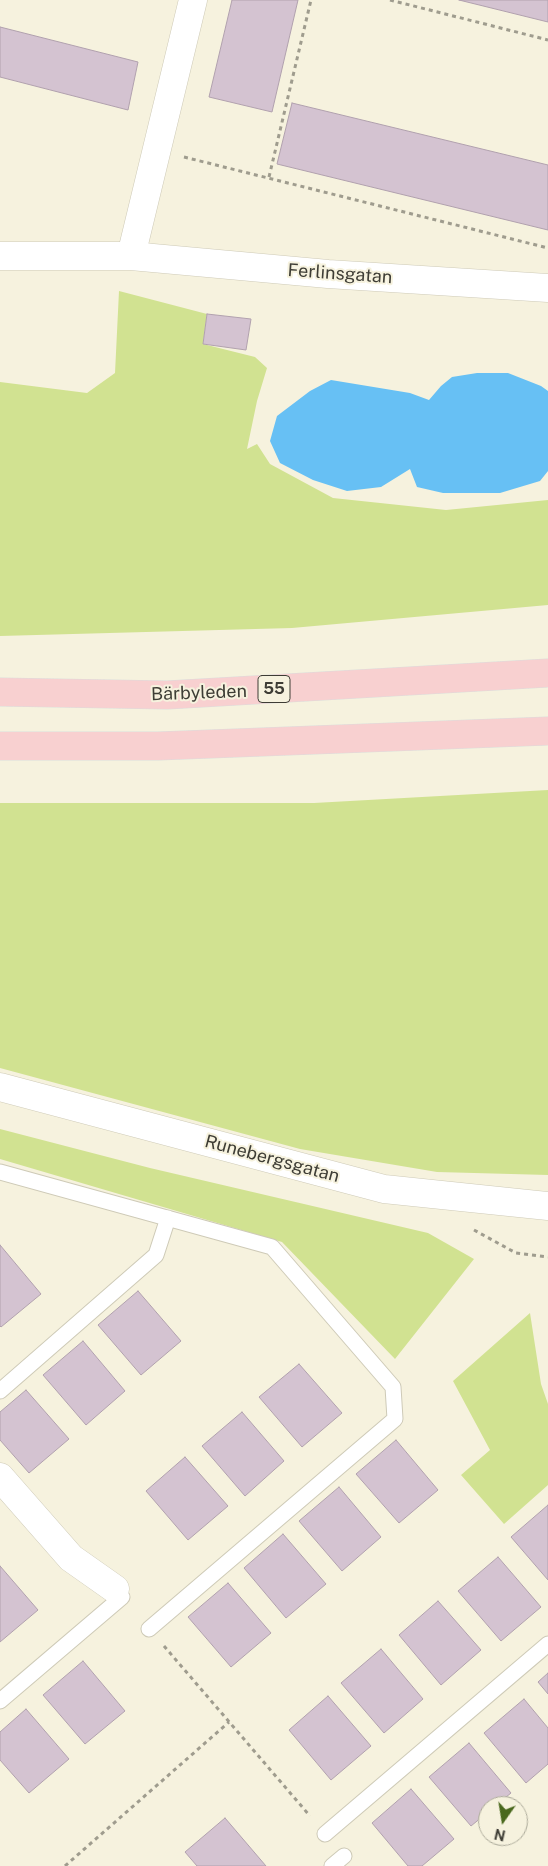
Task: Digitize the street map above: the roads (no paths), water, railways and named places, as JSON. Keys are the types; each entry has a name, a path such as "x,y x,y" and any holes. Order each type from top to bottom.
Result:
{"main road":[{"name":"Bärbyleden","path":"0,692 167,695 548,674"},
{"path":"0,746 158,746 548,732"}],"street":[{"path":"131,256 193,0"},
{"name":"Ferlinsgatan","path":"0,256 131,256 328,274 548,288"},
{"name":"Runebergsgatan","path":"0,1087 384,1189 548,1206"},
{"path":"0,1477 72,1558 118,1593"}],"lane":[{"path":"0,1172 272,1247 393,1387 395,1419 149,1629"},
{"path":"0,1391 156,1255 168,1218"},
{"path":"0,1701 118,1593"},
{"path":"325,1834 548,1644"},
{"path":"332,1866 344,1856"}],"water":[{"path":"477,373 508,373 541,386 548,391 548,471 540,481 500,493 443,493 417,487 410,469 381,487 347,491 313,480 280,463 270,441 277,416 310,391 331,380 410,393 429,400 452,377"}]}
